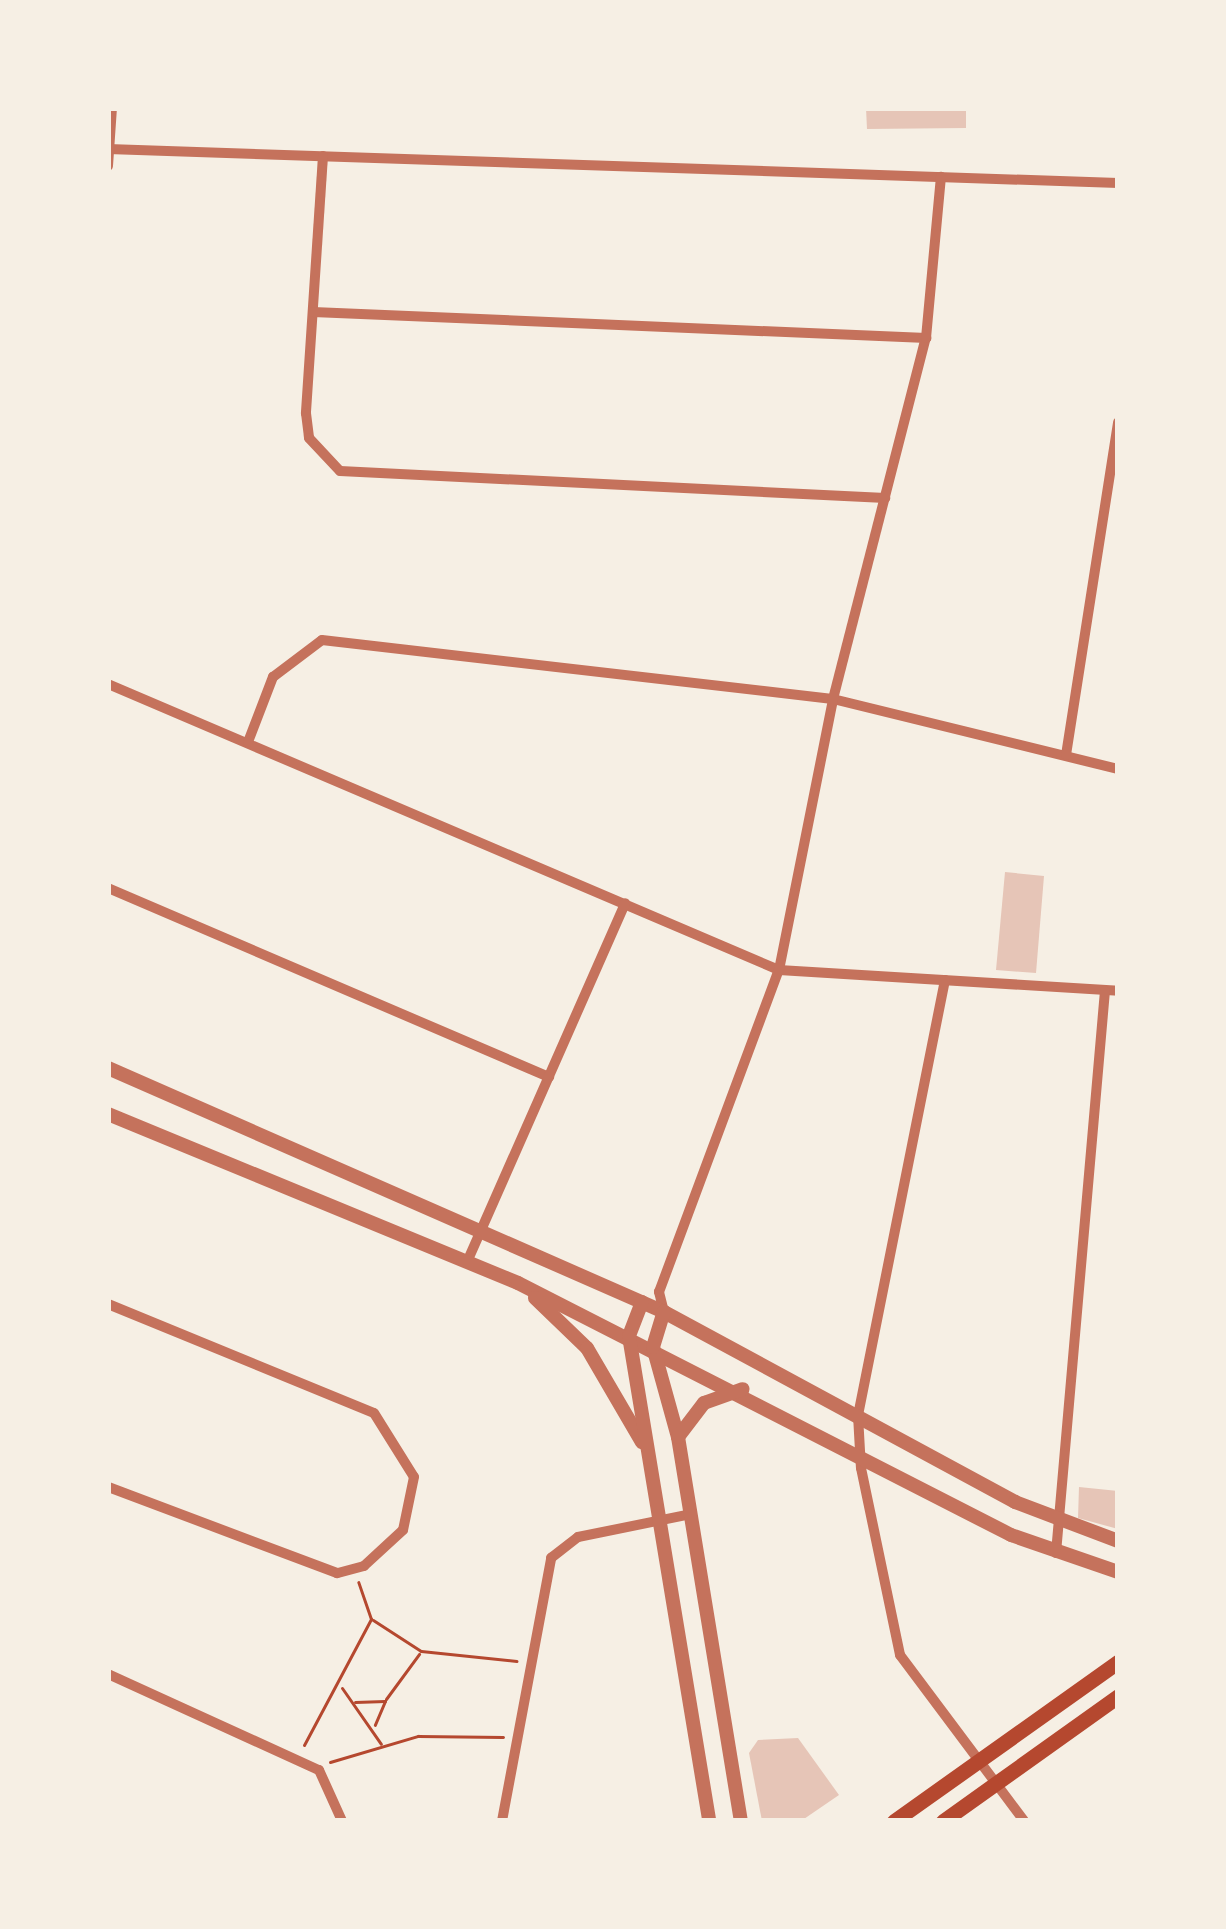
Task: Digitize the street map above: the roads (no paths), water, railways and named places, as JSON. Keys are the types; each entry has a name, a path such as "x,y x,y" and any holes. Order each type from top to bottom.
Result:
{"main road":[{"path":"894,1821 1118,1662"},
{"path":"943,1821 1118,1696"}],"street":[{"path":"108,166 112,108"},
{"path":"108,149 1118,183"},
{"path":"323,156 306,412 321,458 371,477 885,498"},
{"path":"741,1821 678,1437 653,1346 664,1312 659,1292 779,970 833,699 926,338 941,177"},
{"path":"313,312 926,338"},
{"path":"1066,755 1118,422"},
{"path":"248,742 290,654 322,640 833,699 1118,769"},
{"path":"108,684 779,970 1112,991 1057,1552"},
{"path":"108,888 549,1077"},
{"path":"467,1262 625,903"},
{"path":"945,980 858,1415 860,1450 889,1626 1024,1821"},
{"path":"108,1068 664,1312 1060,1521 1118,1541"},
{"path":"108,1114 518,1283 744,1389 1057,1552 1118,1572"},
{"path":"518,1283 601,1367 654,1473"},
{"path":"659,1292 642,1302 629,1336 709,1821"},
{"path":"108,1304 374,1413 414,1477 403,1530 353,1568 308,1571 108,1487"},
{"path":"678,1437 704,1402 744,1389"},
{"path":"502,1821 526,1662 551,1558 578,1537 691,1514"},
{"path":"108,1674 297,1756 319,1770 342,1821"}]}
